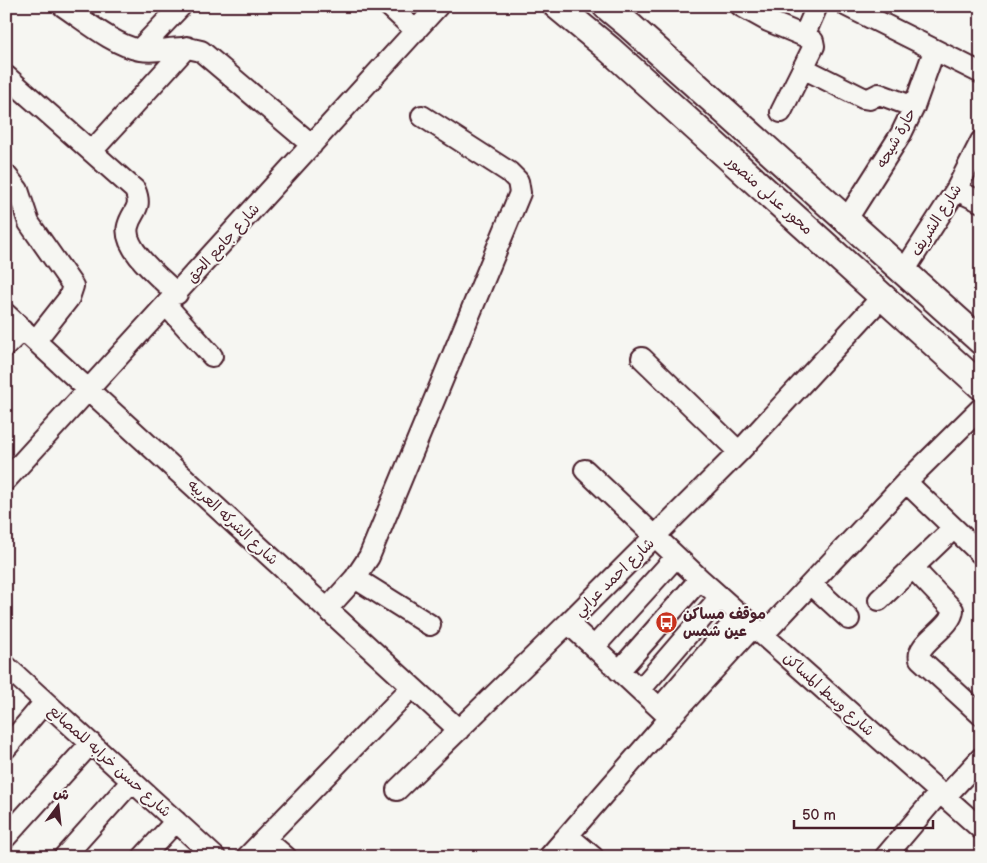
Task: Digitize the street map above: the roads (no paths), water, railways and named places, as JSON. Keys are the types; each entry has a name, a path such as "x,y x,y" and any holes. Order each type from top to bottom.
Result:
{"main road":[{"name":"محور عدلى منصور","path":"557,6 609,49 981,386"},
{"path":"606,6 847,219 981,341"}],"street":[{"path":"62,6 120,43 140,50 156,51 172,47 187,47 201,51 213,59 312,145"},
{"path":"140,50 181,6"},
{"path":"389,6 416,31"},
{"name":"شارع جامع الحق","path":"6,480 438,6"},
{"path":"741,6 768,21 813,41 814,46 781,112"},
{"path":"804,36 816,6"},
{"path":"847,6 934,52 981,73"},
{"path":"92,151 187,47"},
{"name":"حارة شيحه","path":"847,219 886,159 914,107 934,52"},
{"path":"803,68 863,98 869,99 879,94 914,107"},
{"path":"6,76 135,190 139,199 137,209 128,224 126,237 132,248 212,356"},
{"path":"327,609 355,578 374,545 520,193 518,181 509,172 422,116"},
{"name":"شارع الشريف","path":"904,271 956,190 981,141"},
{"path":"6,175 18,190 29,223 73,286 69,298 29,334 6,346"},
{"path":"956,190 981,202"},
{"name":"شارع احمد عرابي","path":"665,713 568,623 739,452 883,296"},
{"name":"شارع الشركه العربيه","path":"6,314 459,730"},
{"path":"642,358 739,452"},
{"path":"550,857 665,713 752,625 812,584 906,482 981,408"},
{"name":"شارع وسط المساكن","path":"585,470 700,579 981,829"},
{"path":"906,482 981,554"},
{"path":"880,600 954,528"},
{"path":"594,647 676,557"},
{"path":"913,568 953,610 950,620 921,649 920,659 981,715"},
{"path":"355,578 430,624"},
{"path":"620,671 700,579"},
{"path":"812,584 849,619"},
{"path":"640,690 720,597"},
{"path":"398,790 568,623"},
{"name":"شارع حسن خرابه للمصانع","path":"6,666 215,857"},
{"path":"247,857 412,687"},
{"path":"6,748 45,702"},
{"path":"6,837 91,744"},
{"path":"885,857 942,795 981,758"},
{"path":"64,857 132,781"},
{"path":"143,857 176,821"},
{"path":"568,836 593,857"},
{"path":"265,838 286,857"}],"place":[{"name":"موقف مساكن عين شمس","path":"667,623"}]}
